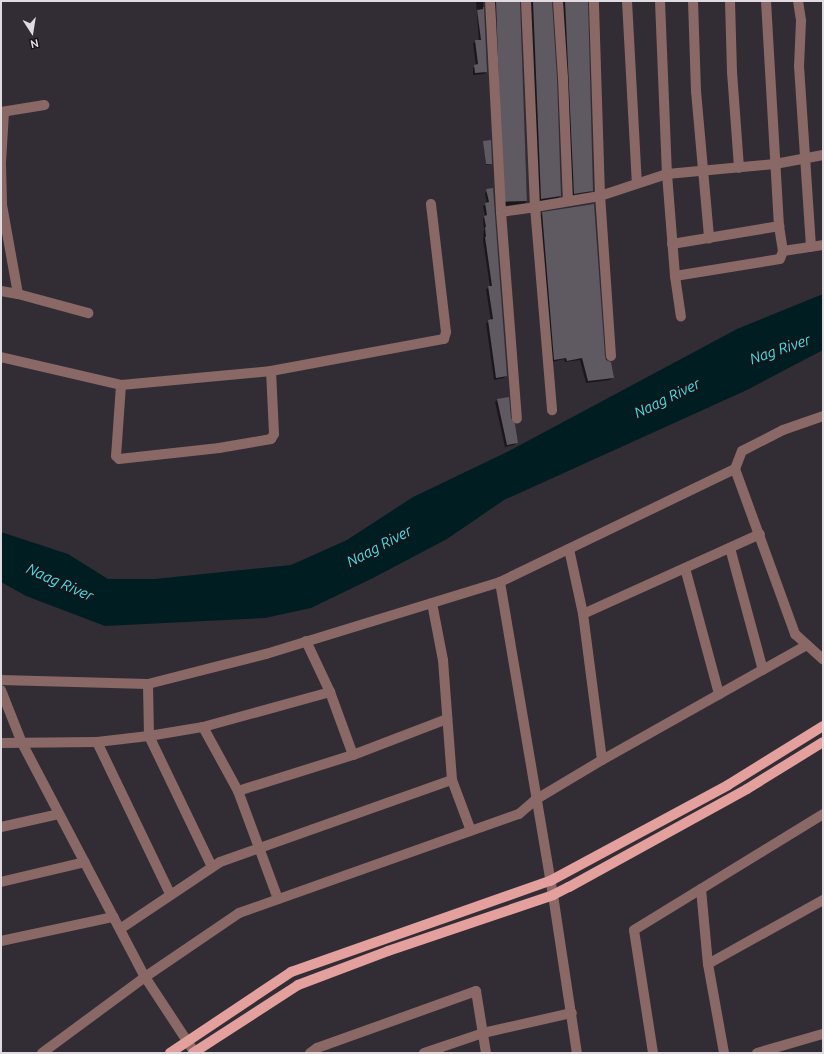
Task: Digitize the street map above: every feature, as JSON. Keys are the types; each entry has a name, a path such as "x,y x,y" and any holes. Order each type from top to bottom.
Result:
{"main road":[{"path":"170,1053 291,972 550,881 728,785 823,727"},
{"path":"194,1053 298,985 388,951 553,895 747,789 823,742"}],"street":[{"path":"493,1 501,212 517,418"},
{"path":"526,1 535,207 552,410"},
{"path":"558,1 568,201"},
{"path":"594,1 600,196 611,356"},
{"path":"627,1 638,183"},
{"path":"660,1 667,174 675,276 681,317"},
{"path":"692,1 696,91 709,238"},
{"path":"730,1 732,72 739,168"},
{"path":"675,276 780,259 783,251 779,226 766,1"},
{"path":"798,1 801,21 799,66 811,247"},
{"path":"18,294 2,205 1,163 3,112 44,105"},
{"path":"501,212 600,196 667,174 775,164 823,155"},
{"path":"1,357 121,385 271,370 444,338 446,332 432,204"},
{"path":"672,244 779,226"},
{"path":"783,251 823,245"},
{"path":"1,291 18,294 88,313"},
{"path":"121,385 116,456 120,459 219,448 271,439 274,434 271,370"},
{"path":"823,416 783,430 742,451 735,469 760,534 795,634 823,659"},
{"path":"1,680 148,684 306,641 500,582 735,469"},
{"path":"583,614 760,534"},
{"path":"730,548 763,670"},
{"path":"568,549 583,614 602,760"},
{"path":"685,568 719,694"},
{"path":"500,582 535,800 553,895 572,1013 576,1053"},
{"path":"432,603 443,660 452,780 471,830"},
{"path":"306,641 330,692 353,755"},
{"path":"42,1053 145,977 239,913 519,814 535,800 602,760 807,645"},
{"path":"148,684 149,736 212,867"},
{"path":"1,690 22,744 113,917 145,977 194,1053"},
{"path":"1,743 22,744 97,742 149,736 203,727 330,692"},
{"path":"238,791 353,755 447,719"},
{"path":"203,727 238,791 278,899"},
{"path":"97,742 170,894"},
{"path":"120,929 170,894 220,862 452,780"},
{"path":"1,828 59,814"},
{"path":"653,1053 634,930 823,814"},
{"path":"1,882 85,862"},
{"path":"701,889 708,964 724,1053"},
{"path":"708,964 823,900"},
{"path":"1,941 113,917"},
{"path":"310,1053 317,1048 476,991 486,1053"},
{"path":"424,1053 483,1033 572,1013"},
{"path":"757,1053 823,1034"}],"water":[{"path":"823,294 823,350 747,390 504,500 447,539 373,578 311,608 265,618 105,626 26,596 1,582 1,532 68,554 108,579 155,579 291,565 347,540 413,497 507,452 737,329"}],"building":[{"path":"520,1 527,201 503,202 496,2"},
{"path":"533,1 552,1 557,78 561,196 541,199"},
{"path":"565,1 588,1 593,191 574,194"},
{"path":"483,7 487,72 475,73 474,65 478,64 475,40 481,40 477,10 483,9"},
{"path":"491,140 492,164 486,164 483,141"},
{"path":"493,188 507,376 496,378 488,320 493,319 488,286 492,286 485,237 486,227 484,216 487,215 485,203 489,202 486,189"},
{"path":"594,204 605,356 606,360 611,362 614,378 588,381 582,358 567,361 566,358 554,360 542,212"},
{"path":"509,397 511,418 515,424 518,443 507,445 497,399"}],"water label":[{"name":"Nag River","path":"780,349"},
{"name":"Naag River","path":"667,398"},
{"name":"Naag River","path":"379,546"},
{"name":"Naag River","path":"60,582"}]}
